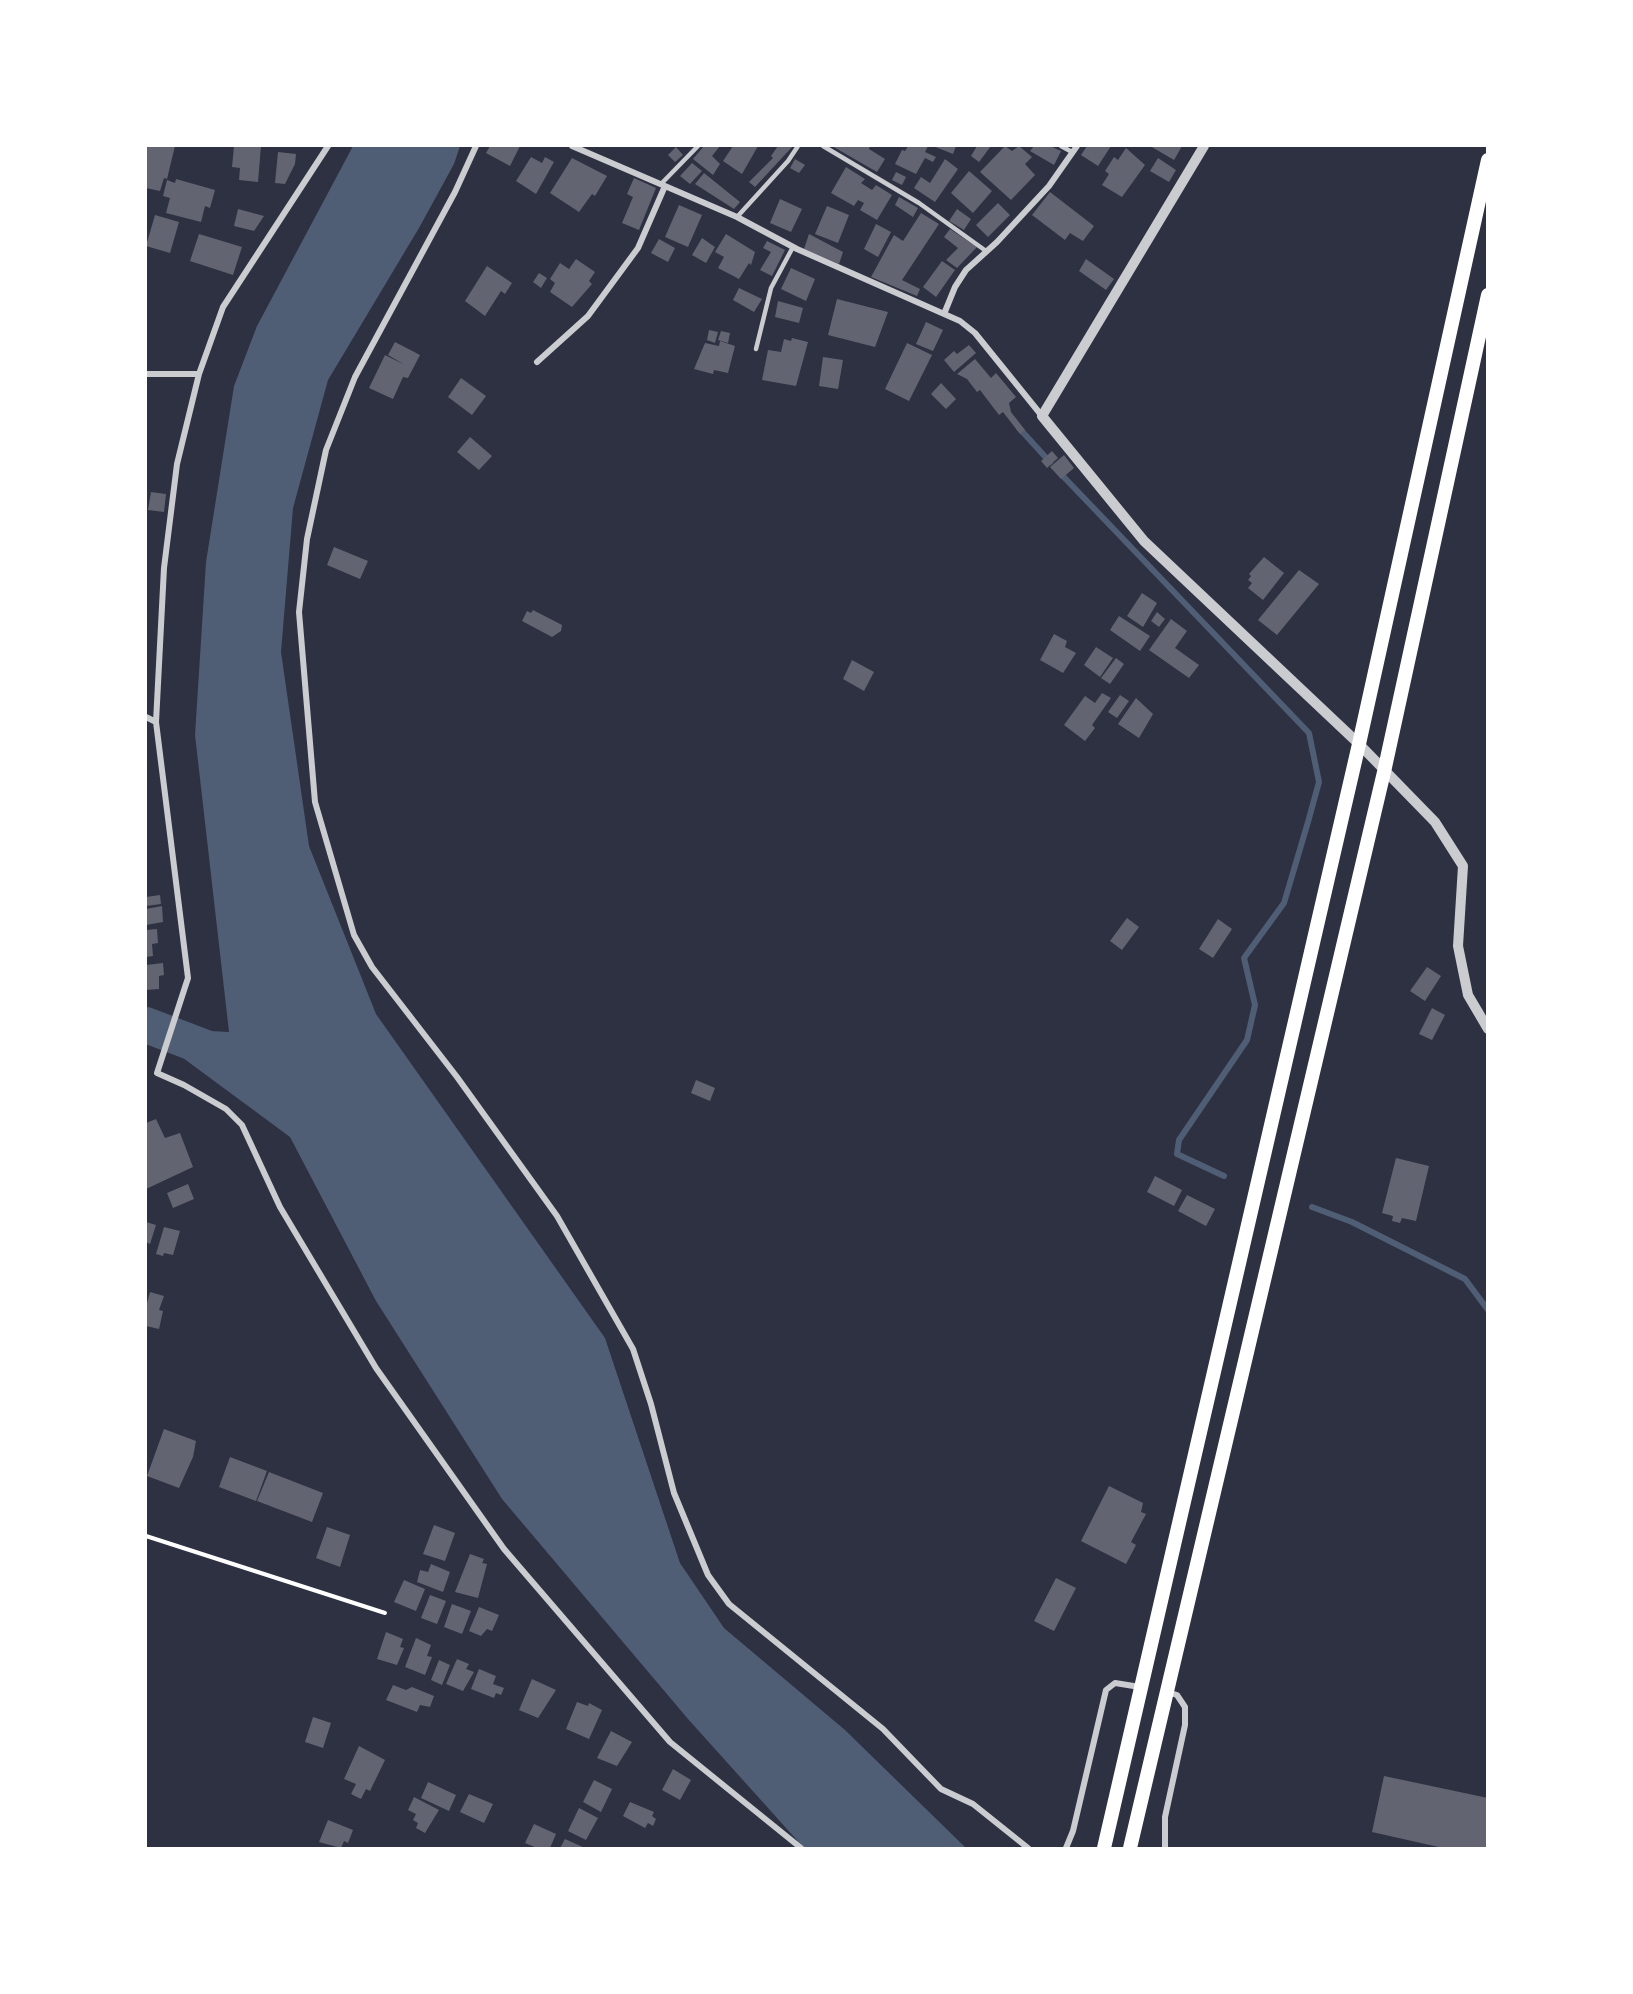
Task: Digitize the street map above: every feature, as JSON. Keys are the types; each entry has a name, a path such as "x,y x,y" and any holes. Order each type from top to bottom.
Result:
{"main road":[{"path":"1104,1848 1359,744 1488,160"},
{"path":"1130,1848 1384,772 1488,295"}],"street":[{"path":"328,146 223,307 199,374 177,464 164,568 156,722 189,978 157,1073 184,1085 226,1109 242,1125 280,1207 376,1368 504,1549 670,1742 801,1848"},
{"path":"476,146 455,192 354,377 326,450 307,539 299,612 315,802 354,935 372,967 457,1077 557,1216 633,1349 651,1404 674,1493 708,1575 729,1604 883,1729 940,1789 973,1804 1028,1848"},
{"path":"572,146 737,217 793,247 960,321 975,333 1144,542 1359,744 1435,822 1463,866 1458,946 1468,995 1488,1029"},
{"path":"944,314 955,287 966,270 1049,186 1077,146"},
{"path":"1042,416 1204,146"},
{"path":"537,362 588,316 638,248 663,185"},
{"path":"146,374 199,374"},
{"path":"146,717 156,722"},
{"path":"1066,1848 1106,1690 1115,1683 1141,1687"},
{"path":"1165,1848 1165,1817 1185,1725 1185,1707 1177,1695 1166,1692"}],"lane":[{"path":"663,185 698,146"},
{"path":"737,217 788,161 798,146"},
{"path":"823,146 920,203 986,251"},
{"path":"1061,146 1072,152"},
{"path":"756,349 771,288 793,247"}],"path":[{"path":"146,1536 385,1613"}],"water":[{"path":"353,146 460,146 454,164 419,228 328,380 293,508 281,652 309,846 376,1014 605,1338 680,1563 724,1628 845,1730 966,1848 804,1848 688,1719 502,1499 376,1301 290,1137 183,1058 192,1030 229,1032 195,735 206,562 234,386 257,326"}],"building":[{"path":"146,146 175,146 167,179 164,178 160,191 146,188"},
{"path":"234,146 261,146 258,182 239,180 240,168 232,167"},
{"path":"490,146 520,146 510,166 486,153"},
{"path":"704,146 720,146 712,156 720,164 713,175 693,159"},
{"path":"733,146 758,146 742,174 723,161"},
{"path":"778,146 793,146 755,187 749,182 773,158 771,156"},
{"path":"832,146 870,146 869,149 885,159 877,172"},
{"path":"908,146 928,146 925,152 936,157 933,162 925,158 916,174 895,164 902,150 905,151"},
{"path":"933,146 956,146 953,154"},
{"path":"977,146 991,146 979,162 971,156"},
{"path":"1005,146 1012,151 1019,146 1032,157 1025,164 1035,175 1011,200 980,172"},
{"path":"1034,146 1050,146 1061,151 1054,165 1030,151"},
{"path":"1087,146 1111,146 1098,166 1081,155"},
{"path":"1150,146 1182,146 1174,160"},
{"path":"676,147 683,155 675,162 668,155"},
{"path":"1126,148 1145,165 1122,197 1102,185 1109,174 1105,171 1114,157 1118,160"},
{"path":"278,152 296,154 295,164 285,184 275,183"},
{"path":"531,157 542,163 545,157 554,162 536,194 516,181"},
{"path":"572,158 607,176 595,196 592,194 579,212 550,193"},
{"path":"1158,158 1176,170 1169,182 1150,171"},
{"path":"795,159 805,165 799,173 790,168"},
{"path":"945,159 958,169 935,202 914,188 921,177 930,183"},
{"path":"692,163 702,171 690,184 680,176"},
{"path":"846,167 865,179 861,183 872,190 876,185 892,195 877,220 860,210 864,203 858,200 854,206 831,193"},
{"path":"969,171 992,191 973,213 951,193"},
{"path":"896,172 906,177 902,185 892,180"},
{"path":"704,173 740,202 734,209 695,184"},
{"path":"634,178 656,188 639,230 622,223 633,197 627,194"},
{"path":"176,179 215,190 210,208 205,206 201,222 166,213 170,198 163,196 167,180 175,183"},
{"path":"1050,192 1094,226 1083,241 1070,233 1065,240 1032,215"},
{"path":"899,197 918,208 913,217 895,205"},
{"path":"780,199 802,209 791,232 770,223"},
{"path":"998,203 1010,215 988,237 976,225"},
{"path":"679,205 702,215 688,247 665,237"},
{"path":"827,206 849,215 838,243 815,234"},
{"path":"238,209 264,216 254,231 234,226"},
{"path":"957,209 971,219 964,230 949,221"},
{"path":"921,213 939,224 902,280 920,289 917,296 871,277 894,235 903,241"},
{"path":"155,215 179,222 170,253 146,246"},
{"path":"876,224 891,232 878,257 864,249"},
{"path":"950,229 977,247 957,268 946,260 958,248 944,237"},
{"path":"199,234 242,247 233,275 190,261"},
{"path":"726,234 755,252 751,265 749,263 739,279 718,268 724,257 715,252"},
{"path":"809,234 843,252 839,264 804,249"},
{"path":"702,238 715,247 706,263 692,255"},
{"path":"659,239 675,248 668,262 651,253"},
{"path":"767,241 785,250 772,276 760,270 771,252 763,248"},
{"path":"576,259 595,272 589,281 592,284 572,307 550,292 555,283 550,279 560,263 569,269"},
{"path":"1086,259 1114,279 1106,290 1079,271"},
{"path":"942,261 955,270 936,297 923,287"},
{"path":"487,266 512,283 505,294 501,291 485,316 465,301"},
{"path":"791,268 815,279 806,301 781,289"},
{"path":"539,273 547,278 541,288 533,282"},
{"path":"739,288 762,299 754,312 733,300"},
{"path":"837,299 888,312 875,347 828,335"},
{"path":"778,301 803,308 799,323 775,317"},
{"path":"926,322 943,330 933,351 916,344"},
{"path":"709,330 718,332 715,343 707,340"},
{"path":"721,331 730,333 728,343 718,340"},
{"path":"792,338 808,342 796,386 762,380 768,350 781,352 784,339 791,341"},
{"path":"720,341 735,346 728,373 714,370 713,374 694,369 705,343 719,346"},
{"path":"395,342 420,355 408,378 403,377 393,399 369,388 385,355 405,365 388,355"},
{"path":"907,343 932,355 909,401 885,389"},
{"path":"969,345 976,353 954,372 944,360 954,351 957,354"},
{"path":"823,357 843,360 838,389 819,386"},
{"path":"975,359 991,378 996,373 1016,397 1009,403 1011,412 1025,430 1020,434 1003,412 999,415 980,390 977,392 967,379 957,374"},
{"path":"461,378 486,396 472,415 448,397"},
{"path":"941,383 956,399 946,409 931,394"},
{"path":"470,437 492,456 479,470 457,452"},
{"path":"1052,451 1058,458 1047,468 1041,461"},
{"path":"1064,455 1074,468 1061,479 1050,467"},
{"path":"151,492 166,494 164,512 148,510"},
{"path":"334,547 368,561 360,579 327,565"},
{"path":"1264,557 1284,573 1263,600 1248,588 1252,583 1248,580 1251,576 1249,574"},
{"path":"1299,570 1319,584 1277,635 1258,620"},
{"path":"1142,593 1157,603 1143,627 1127,616"},
{"path":"533,610 562,625 561,631 552,637 522,621 527,611 531,613"},
{"path":"1157,612 1165,619 1159,627 1151,621"},
{"path":"1119,616 1150,636 1140,651 1110,630"},
{"path":"1171,619 1187,631 1175,648 1199,665 1189,678 1149,650"},
{"path":"1054,634 1067,641 1065,647 1076,653 1063,673 1040,660"},
{"path":"1096,647 1113,658 1100,677 1084,665"},
{"path":"1116,658 1124,664 1110,684 1101,678"},
{"path":"852,660 874,672 864,691 843,679"},
{"path":"1102,693 1111,698 1092,725 1095,728 1085,741 1064,725 1085,696 1095,703"},
{"path":"1120,695 1129,701 1117,718 1108,712"},
{"path":"1136,698 1153,714 1139,738 1118,724"},
{"path":"160,895 161,904 146,906 146,897"},
{"path":"162,906 163,922 146,925 146,909"},
{"path":"1127,918 1139,927 1122,950 1110,941"},
{"path":"1218,919 1232,929 1213,958 1199,949"},
{"path":"157,929 158,943 152,944 153,956 146,957 146,930"},
{"path":"163,963 164,975 159,976 159,989 146,990 146,965"},
{"path":"1427,967 1441,976 1425,1001 1410,991"},
{"path":"1432,1008 1445,1015 1432,1040 1419,1034"},
{"path":"696,1080 715,1088 710,1101 691,1093"},
{"path":"156,1119 165,1138 180,1133 193,1167 146,1189 146,1123"},
{"path":"1396,1158 1429,1166 1416,1221 1402,1218 1400,1223 1392,1221 1393,1216 1382,1213"},
{"path":"1155,1176 1182,1190 1174,1206 1147,1192"},
{"path":"188,1184 194,1199 173,1208 167,1193"},
{"path":"1187,1195 1215,1209 1206,1226 1178,1211"},
{"path":"146,1222 156,1225 150,1244 146,1242"},
{"path":"164,1227 180,1231 173,1255 156,1254"},
{"path":"150,1292 164,1296 159,1310 163,1311 159,1329 146,1326 146,1307"},
{"path":"164,1429 196,1441 193,1457 179,1488 147,1476"},
{"path":"230,1457 267,1471 256,1501 219,1487"},
{"path":"269,1472 323,1493 312,1522 257,1501"},
{"path":"1109,1486 1143,1503 1141,1512 1146,1514 1131,1542 1136,1545 1126,1564 1081,1541"},
{"path":"434,1525 455,1533 445,1561 423,1554"},
{"path":"327,1527 350,1535 340,1567 316,1558"},
{"path":"470,1554 484,1559 482,1563 487,1564 478,1598 455,1592"},
{"path":"431,1564 450,1572 443,1592 417,1582 420,1570 428,1572"},
{"path":"1056,1578 1076,1588 1054,1631 1034,1621"},
{"path":"404,1580 425,1589 416,1611 394,1602"},
{"path":"430,1595 446,1601 437,1624 421,1618"},
{"path":"452,1604 471,1611 462,1634 444,1627"},
{"path":"479,1607 499,1615 492,1631 487,1629 481,1636 469,1631"},
{"path":"386,1632 403,1639 400,1647 404,1648 397,1665 377,1659"},
{"path":"416,1638 431,1645 427,1656 432,1657 425,1675 405,1667"},
{"path":"457,1659 469,1664 466,1669 474,1672 463,1691 446,1684"},
{"path":"439,1660 450,1665 442,1685 431,1680"},
{"path":"479,1669 496,1676 493,1684 504,1688 501,1695 496,1693 494,1698 471,1689"},
{"path":"532,1679 556,1690 538,1718 519,1710"},
{"path":"393,1685 406,1690 412,1687 434,1696 430,1707 420,1705 417,1712 386,1700"},
{"path":"577,1702 588,1706 589,1703 602,1710 589,1739 566,1729"},
{"path":"313,1717 331,1723 323,1748 305,1742"},
{"path":"611,1731 632,1742 617,1766 597,1758"},
{"path":"359,1746 385,1760 370,1791 366,1789 361,1799 351,1794 356,1784 344,1779"},
{"path":"673,1769 691,1780 680,1800 662,1790"},
{"path":"1384,1776 1488,1798 1488,1848 1443,1848 1372,1832"},
{"path":"594,1780 612,1789 601,1812 583,1802"},
{"path":"428,1782 456,1795 449,1811 421,1798"},
{"path":"469,1794 493,1804 484,1823 460,1812"},
{"path":"414,1797 439,1810 425,1833 416,1828 418,1823 413,1820 416,1814 408,1810"},
{"path":"630,1802 654,1812 652,1816 656,1819 653,1826 648,1823 645,1828 623,1816"},
{"path":"579,1808 598,1818 586,1840 568,1831"},
{"path":"328,1820 353,1830 348,1843 344,1841 341,1848 319,1842"},
{"path":"534,1824 556,1834 550,1848 537,1848 525,1843"},
{"path":"565,1839 585,1848 560,1848"}],"waterway":[{"path":"1019,428 1050,462"},
{"path":"1059,472 1309,733 1319,782 1284,903 1244,958 1255,1005 1247,1040 1179,1140 1177,1154 1224,1176"},
{"path":"146,1025 235,1059"},
{"path":"1312,1207 1352,1222 1465,1279 1488,1310"}]}
